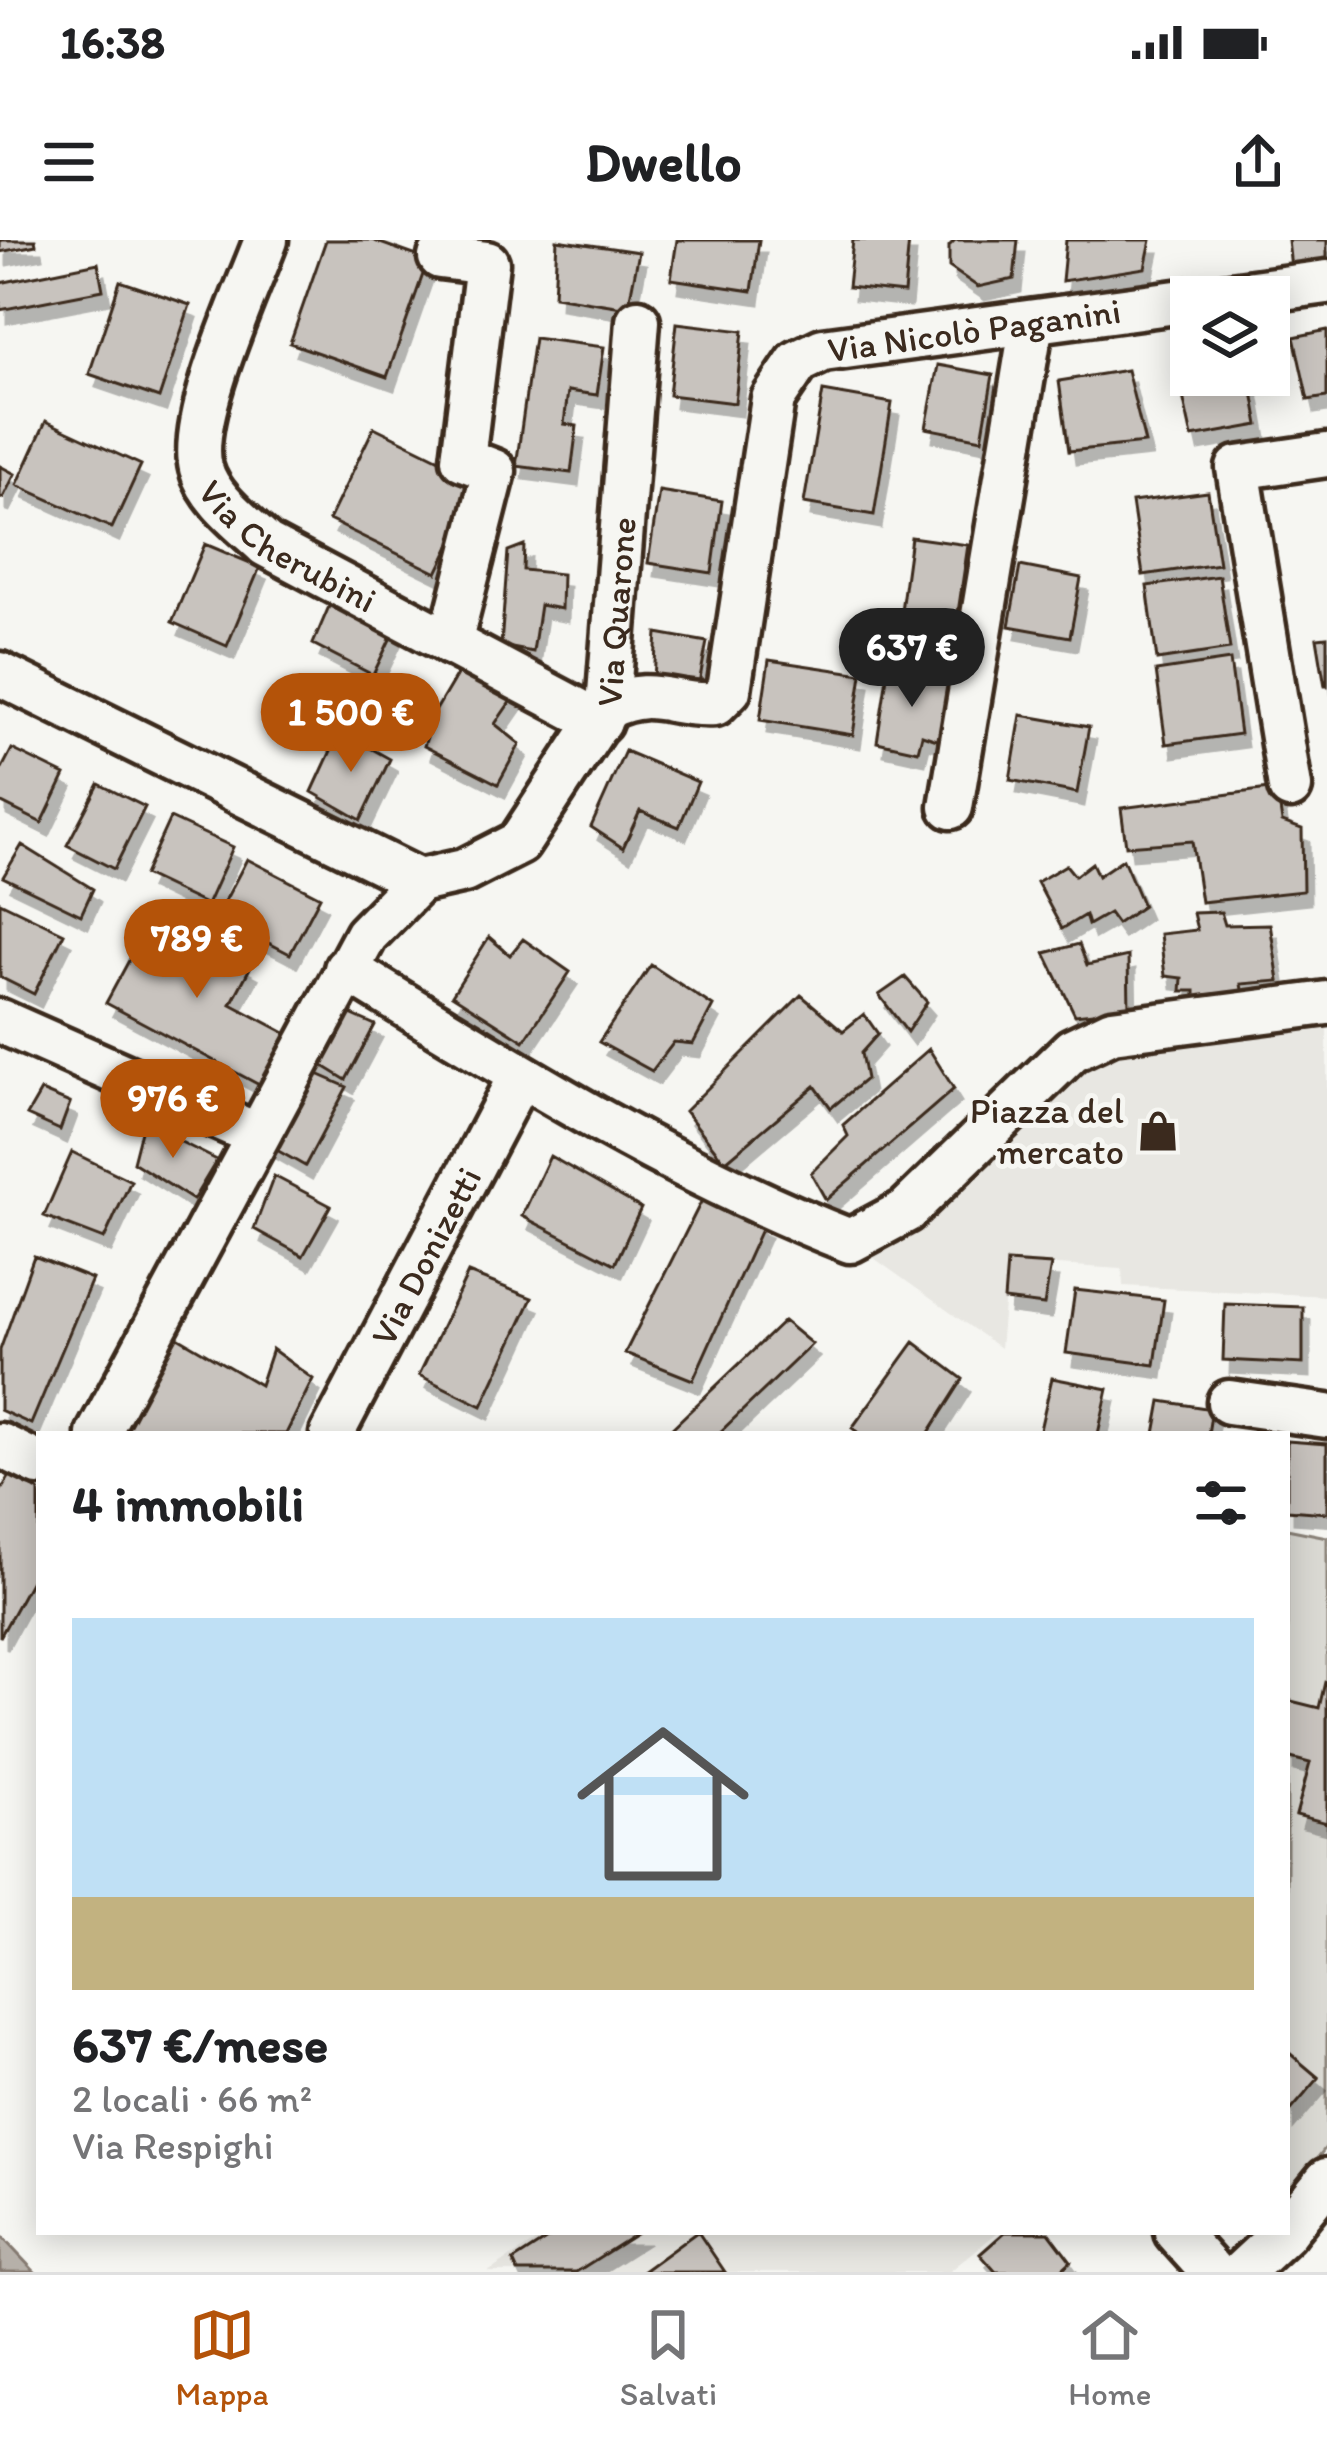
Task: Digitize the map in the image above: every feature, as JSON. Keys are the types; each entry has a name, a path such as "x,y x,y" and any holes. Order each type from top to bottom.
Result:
{"street":[{"name":"Via Cherubini","path":"266,240 197,434 202,472 225,507 266,545 450,643 604,714"},
{"path":"440,257 488,263 463,459 494,471 450,643"},
{"path":"1290,287 1327,282"},
{"name":"Via Nicolò Paganini","path":"604,714 635,694 689,705 715,704 729,690 773,399 783,376 798,362 823,350 1170,303"},
{"name":"Via Quarone","path":"419,881 464,871 519,844 604,714 638,321"},
{"path":"951,807 1033,322"},
{"path":"1290,788 1238,468 1327,455"},
{"path":"0,674 419,881 394,900 346,969 100,1431"},
{"path":"346,969 520,1076 797,1220 850,1241 906,1211 1072,1050 1112,1031 1327,1003"},
{"path":"0,1021 255,1134"},
{"name":"Via Donizetti","path":"334,1431 520,1076"},
{"path":"1229,1402 1327,1415"},
{"path":"0,1445 36,1462"},
{"path":"1290,2226 1327,2180"},
{"path":"1179,2235 1212,2272"},
{"path":"1242,2272 1282,2235"}],"shaded area":[{"name":"Piazza del mercato","path":"1327,1026 1327,1296 1123,1286 1122,1269 1008,1262 1000,1348 850,1241 1072,1050"},
{"path":"1290,1530 1327,1537 1327,2146 1290,2192"},
{"path":"0,2235 35,2272 0,2272"},
{"path":"545,2235 994,2235 949,2272 488,2272"}],"building":[{"path":"0,240 35,240 36,245 0,252"},
{"path":"326,240 372,240 428,260 387,377 290,343"},
{"path":"557,240 639,252 628,308 554,296"},
{"path":"677,240 759,240 752,291 671,279"},
{"path":"853,240 909,240 904,293 848,287"},
{"path":"955,240 1018,240 1014,279 978,287 949,267 949,246"},
{"path":"1066,240 1151,240 1145,268 1062,281"},
{"path":"1288,240 1327,240 1327,263 1291,268"},
{"path":"98,263 103,290 0,310 0,283"},
{"path":"120,281 190,305 159,398 89,374"},
{"path":"677,323 743,331 735,403 669,395"},
{"path":"1327,330 1327,397 1308,400 1294,337"},
{"path":"534,338 604,347 597,395 568,391 564,424 577,426 571,473 516,466"},
{"path":"938,365 993,375 982,439 926,428"},
{"path":"1127,370 1145,443 1069,451 1059,381"},
{"path":"823,391 892,403 874,515 804,503"},
{"path":"1183,396 1254,396 1259,425 1192,437"},
{"path":"46,421 141,465 112,528 17,485"},
{"path":"374,427 482,480 437,573 329,520"},
{"path":"0,466 15,474 3,498 0,497"},
{"path":"659,491 722,501 712,573 648,563"},
{"path":"1208,492 1219,564 1143,575 1132,502"},
{"path":"911,537 968,545 956,626 900,618"},
{"path":"205,544 260,567 227,646 172,622"},
{"path":"524,545 523,570 562,574 561,609 540,605 533,652 501,646 508,551"},
{"path":"1020,566 1081,578 1070,637 1009,626"},
{"path":"1219,576 1230,649 1157,660 1147,586"},
{"path":"333,597 393,633 373,675 313,644"},
{"path":"657,633 707,642 699,683 654,678"},
{"path":"1327,637 1327,686 1325,686 1317,638"},
{"path":"769,660 862,674 853,735 760,720"},
{"path":"1230,660 1240,734 1166,744 1156,671"},
{"path":"462,666 517,692 495,724 520,744 498,784 424,746 436,710"},
{"path":"888,670 949,681 940,741 922,735 918,751 877,742"},
{"path":"1021,715 1089,727 1077,793 1010,780"},
{"path":"340,731 390,759 361,820 312,792"},
{"path":"12,749 65,775 42,823 0,802 0,772"},
{"path":"625,751 698,782 679,827 640,811 623,848 591,827"},
{"path":"99,784 145,807 114,869 67,845"},
{"path":"1277,788 1282,822 1302,829 1303,891 1201,902 1192,841 1126,846 1121,808"},
{"path":"170,818 233,847 207,905 144,875"},
{"path":"22,845 93,889 81,915 3,877"},
{"path":"247,859 320,897 290,954 217,916"},
{"path":"1123,859 1143,906 1117,924 1109,913 1088,925 1085,915 1062,929 1037,882 1066,865 1075,876 1092,863 1098,876"},
{"path":"0,902 64,933 34,994 0,977"},
{"path":"1221,912 1225,925 1270,924 1279,981 1241,984 1244,1000 1195,1004 1195,991 1181,991 1182,978 1165,976 1160,934 1197,930 1193,913"},
{"path":"154,914 251,966 231,1004 293,1037 265,1088 106,1003"},
{"path":"489,937 510,955 523,939 570,972 524,1041 452,995"},
{"path":"1079,944 1087,965 1128,956 1129,1009 1075,1015 1045,953"},
{"path":"651,965 713,1006 693,1044 674,1042 652,1071 599,1042"},
{"path":"905,977 927,1002 907,1032 879,995"},
{"path":"801,995 843,1031 864,1014 878,1034 861,1053 866,1079 831,1108 815,1086 725,1162 685,1111"},
{"path":"339,1009 375,1025 346,1080 315,1061"},
{"path":"929,1049 954,1089 826,1200 811,1173 848,1136 843,1125"},
{"path":"306,1069 347,1087 305,1166 266,1144"},
{"path":"41,1091 70,1103 60,1130 27,1115"},
{"path":"143,1123 217,1160 193,1200 133,1162"},
{"path":"72,1152 131,1181 104,1239 44,1216"},
{"path":"550,1156 641,1208 615,1264 522,1216"},
{"path":"274,1176 331,1206 303,1256 254,1229"},
{"path":"703,1198 763,1225 693,1380 625,1353"},
{"path":"34,1256 92,1279 31,1424 0,1410 0,1350"},
{"path":"1007,1262 1051,1265 1044,1305 1004,1300"},
{"path":"468,1273 532,1298 482,1406 419,1375"},
{"path":"1075,1290 1164,1300 1155,1365 1066,1353"},
{"path":"1225,1304 1303,1307 1303,1364 1223,1360"},
{"path":"784,1321 812,1344 721,1431 669,1431"},
{"path":"176,1336 260,1385 272,1349 313,1379 287,1431 125,1431"},
{"path":"914,1342 963,1379 930,1431 852,1428"},
{"path":"1052,1378 1108,1389 1099,1431 1040,1431"},
{"path":"1161,1401 1212,1409 1208,1431 1156,1431"},
{"path":"1290,1441 1327,1444 1327,1513 1290,1510"},
{"path":"11,1474 36,1489 36,1571 0,1637 0,1492"},
{"path":"1327,1682 1327,1823 1296,1815 1310,1763 1290,1758 1290,1701 1319,1708"},
{"path":"1290,2054 1319,2078 1290,2112"},
{"path":"553,2235 634,2235 576,2272 518,2272 513,2261"},
{"path":"693,2235 699,2235 725,2272 642,2272"},
{"path":"1002,2235 1051,2235 1071,2261 1059,2272 996,2272 980,2254"}],"place":[{"name":"Piazza del mercato","path":"1158,1131"}]}
